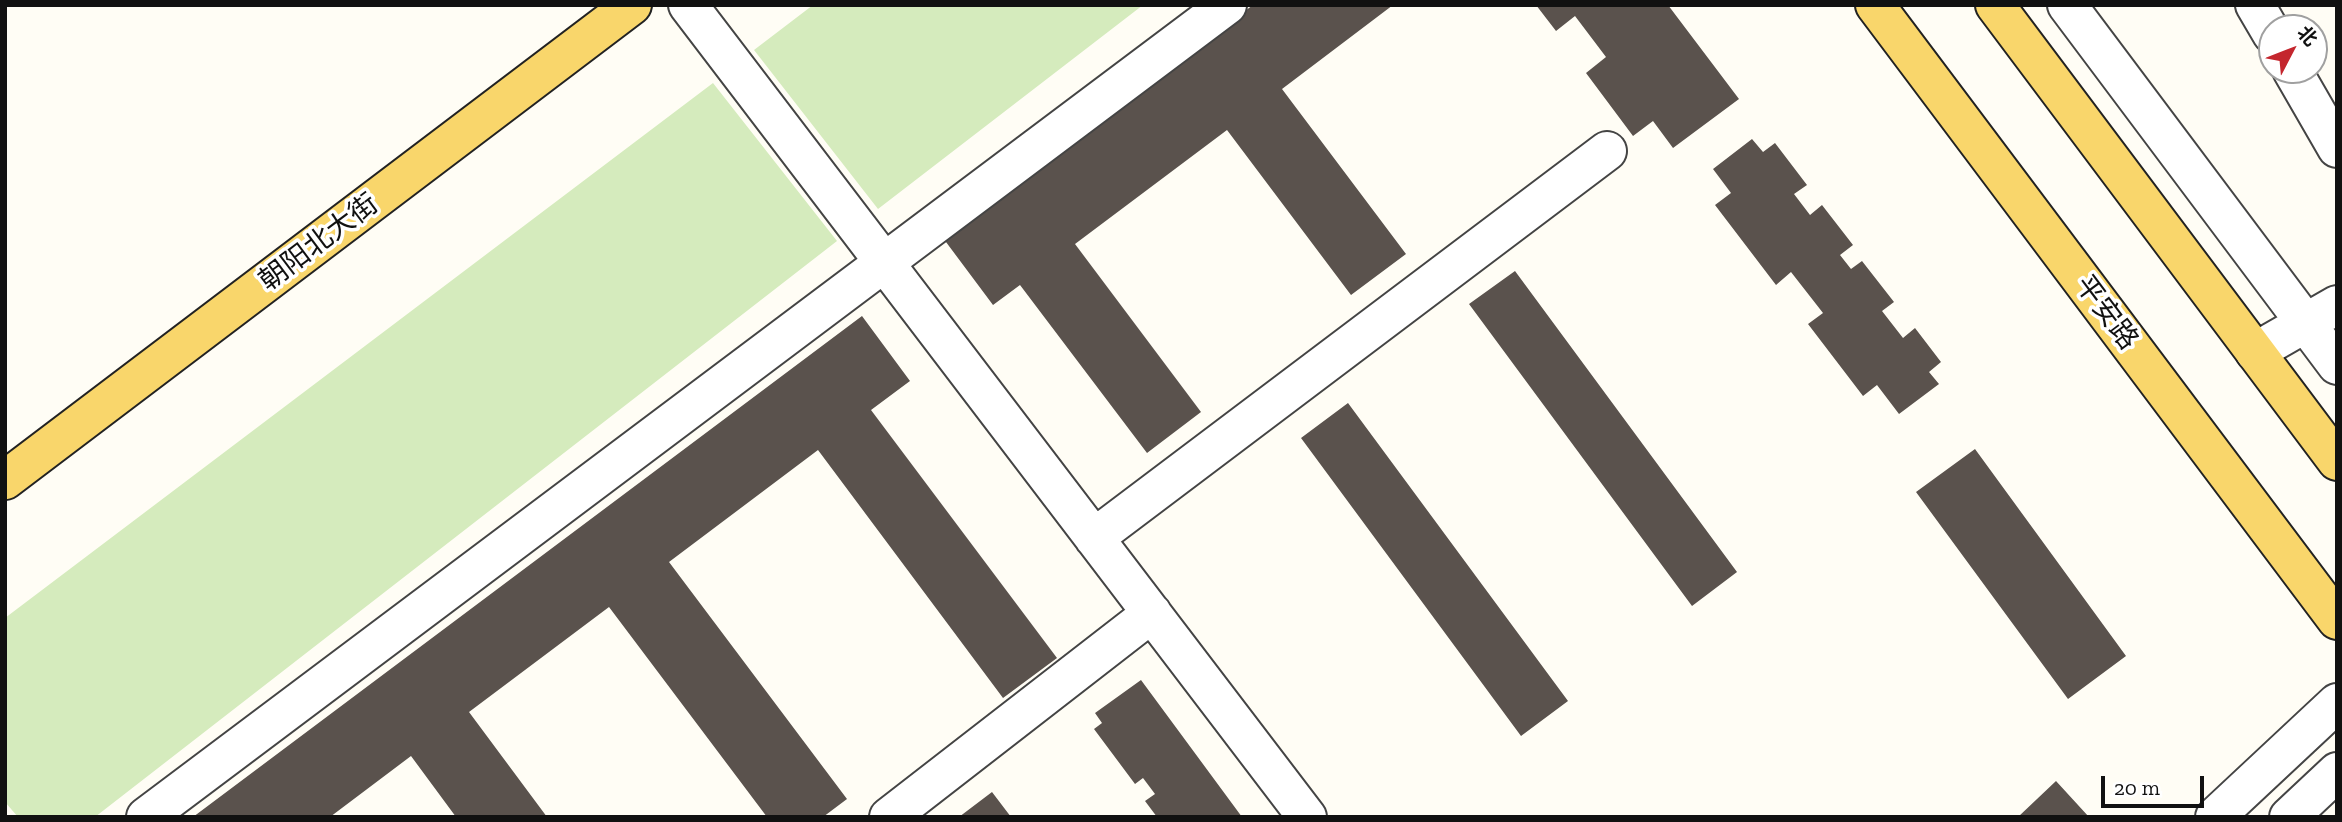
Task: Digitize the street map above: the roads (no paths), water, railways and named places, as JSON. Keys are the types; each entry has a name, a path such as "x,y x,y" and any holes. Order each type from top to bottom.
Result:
{"main road":[{"name":"朝阳北大街","path":"5,480 632,5"},
{"name":"平安路","path":"1875,5 2337,620"},
{"path":"1995,5 2337,461"}],"street":[{"path":"688,5 1307,817"},
{"path":"146,817 1227,5"},
{"path":"2067,5 2321,314 2337,365"},
{"path":"2300,84 2337,148"},
{"path":"1094,538 1607,152"},
{"path":"2255,352 2321,314"},
{"path":"889,817 1152,612"},
{"path":"2215,817 2337,703"},
{"path":"2289,817 2337,772"}]}
